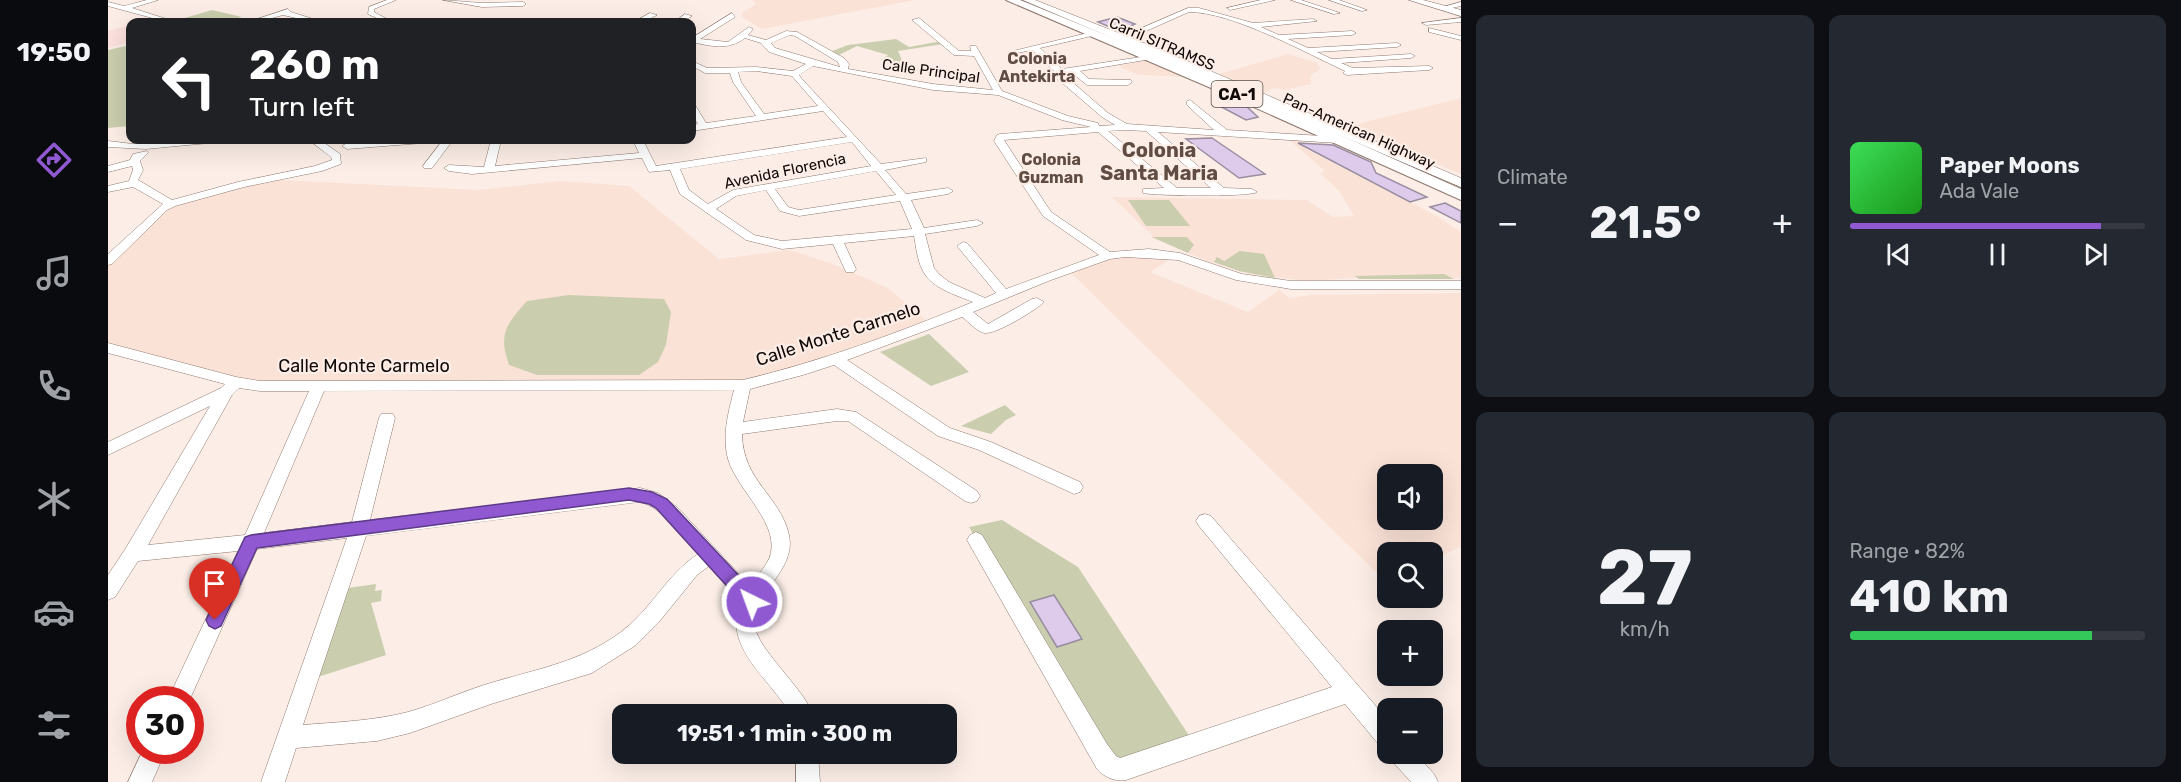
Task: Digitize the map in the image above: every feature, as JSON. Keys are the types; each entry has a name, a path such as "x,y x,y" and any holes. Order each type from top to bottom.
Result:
{"highway":[{"name":"Pan-American Highway","path":"1013,0 1151,57 1461,193"},
{"name":"Pan-American Highway","path":"1028,0 1125,37 1461,183"}],"main road":[{"name":"Carril SITRAMSS","path":"1013,0 1203,77 1461,193"},
{"name":"Carril SITRAMSS","path":"1028,0 1166,56 1461,183"},
{"path":"1413,0 1461,14"}],"street":[{"path":"108,12 155,0"},
{"path":"377,18 370,13 370,8 393,0"},
{"path":"446,0 482,6 523,4"},
{"path":"1230,8 1272,0"},
{"path":"1294,0 1336,13"},
{"path":"1332,0 1364,10"},
{"path":"1443,8 1461,1"},
{"path":"108,4 159,18"},
{"path":"1125,37 1192,10 1251,25 1332,61 1350,72 1429,68"},
{"path":"266,18 287,12 306,18"},
{"path":"647,18 653,15"},
{"path":"696,38 732,15"},
{"path":"916,20 957,52 975,51 999,93"},
{"path":"1426,23 1461,20"},
{"path":"1251,25 1313,21"},
{"path":"1432,30 1461,38"},
{"name":"Calle Principal","path":"696,41 726,46 747,33 767,42 772,50 812,63 933,87 999,93 1065,118 1122,127"},
{"path":"767,42 789,33 797,34 841,60 845,64 844,71"},
{"path":"1012,52 1093,33"},
{"path":"1277,37 1352,33"},
{"path":"1304,50 1397,45"},
{"path":"1034,48 1059,71 1151,57"},
{"path":"1332,61 1412,56"},
{"path":"696,65 705,71 756,69 795,74 812,63"},
{"path":"733,70 737,82 762,118"},
{"path":"1074,70 1087,82 1128,82"},
{"path":"1059,71 1056,73 1059,79 1122,127"},
{"path":"795,74 797,80 826,108 902,196 916,220 928,269 944,285 983,302"},
{"path":"1190,103 1225,134"},
{"path":"696,128 826,108"},
{"path":"696,114 704,127"},
{"path":"1108,256 1047,214 999,141 1000,136 1122,127 1338,140"},
{"path":"1149,129 1222,192"},
{"path":"1101,130 1173,190"},
{"path":"640,144 653,170 854,139"},
{"path":"110,145 176,144"},
{"path":"108,261 171,204 242,184 318,170 337,162 336,156 320,144"},
{"path":"347,146 368,144"},
{"path":"428,166 445,144"},
{"path":"489,169 495,144"},
{"path":"449,168 472,171 645,154"},
{"path":"108,169 140,158 133,180 135,183"},
{"name":"Avenida Florencia","path":"922,160 733,194 708,209 741,233 760,242 782,245 919,232 976,223"},
{"path":"674,167 684,192 708,209"},
{"path":"108,189 135,183 171,204"},
{"path":"768,186 784,208 794,213 948,190"},
{"path":"1147,191 1252,192"},
{"path":"837,240 850,269"},
{"path":"963,246 1003,294"},
{"name":"Calle Monte Carmelo","path":"108,348 231,387 743,385 798,372 836,359 920,329 1003,294 1108,256 1125,253 1164,254 1197,261 1240,277 1291,285 1461,285"},
{"path":"964,311 986,329 1037,302"},
{"path":"836,359 944,432 985,446 1074,487"},
{"path":"743,385 733,429 735,456 753,492 779,530 781,545 767,579 747,611 745,625 748,636 796,704"},
{"path":"108,449 231,387"},
{"path":"108,590 133,554 231,387"},
{"path":"184,686 251,542 318,388"},
{"path":"733,429 837,415 851,416 971,496"},
{"path":"273,782 359,529 387,418"},
{"path":"133,554 359,529 629,494 640,495 661,503 752,602"},
{"path":"1205,521 1377,725"},
{"path":"976,540 1110,768 1119,771 1126,770 1348,692"},
{"path":"288,738 344,734 388,727 491,693 585,666 629,638 652,616 690,569 711,555"},
{"path":"140,782 148,764"},
{"path":"807,764 807,782"},
{"path":"1410,764 1425,782"}],"shaded area":[{"path":"752,0 915,0 762,29 742,17 742,13 756,4"},
{"path":"126,26 126,43 108,48 108,31"},
{"path":"1288,54 1317,63 1321,69 1311,75 1311,84 1284,90 1274,88 1264,93 1219,74"},
{"path":"1150,59 1191,77 1138,75 1118,66"},
{"path":"1461,98 1461,174 1390,145 1384,147 1341,128"},
{"path":"1287,138 1299,139 1308,150 1433,214 1461,232 1461,278 1373,277 1306,281 1250,274 1207,261 1152,238 1152,235 1112,197 1307,200 1333,217 1354,216 1340,192 1320,173 1325,171"},
{"path":"262,179 479,190 560,181 629,186 719,259 790,250 830,263 888,288 932,325 743,385 260,386 108,348 108,261 163,208"},
{"path":"1125,256 1171,259 1150,272 1248,312 1279,290 1290,298 1312,295 1461,293 1461,547 1443,555 1443,542 1377,542 1377,573 1071,273 1112,258"}],"green space":[{"path":"212,10 242,17 238,18 185,18"},
{"path":"896,39 909,47 942,41 943,44 898,51 908,74 894,72 902,67 881,60 888,55 857,46 839,55 832,51 848,45"},
{"path":"126,46 126,126 108,128 108,50"},
{"path":"1128,200 1169,200 1190,226 1146,226"},
{"path":"1152,237 1187,237 1194,245 1188,253"},
{"path":"1240,251 1264,254 1275,278 1239,271 1214,262 1217,257 1224,261"},
{"path":"1444,274 1454,279 1359,279 1355,276"},
{"path":"569,295 664,299 671,312 666,345 658,362 639,375 537,375 509,365 504,337 509,323 520,309 527,301"},
{"path":"929,334 969,372 931,386 880,352"},
{"path":"1005,405 1016,415 1006,420 991,434 961,426"},
{"path":"1002,520 1078,567 1196,746 1126,769 1096,747 969,527"},
{"path":"376,584 375,591 382,590 381,601 371,603 386,655 318,677 348,588"}],"building":[{"path":"1117,17 1135,24 1119,31 1098,22"},
{"path":"1229,99 1246,106 1258,117 1246,120 1214,103"},
{"path":"1212,138 1265,174 1239,178 1186,139"},
{"path":"1298,143 1333,145 1371,162 1376,173 1427,197 1410,202"},
{"path":"1445,203 1461,211 1461,223 1430,207"},
{"path":"1054,595 1082,639 1057,647 1030,602"}],"district":[{"name":"Colonia Antekirta","path":"1037,67"},
{"name":"Colonia Santa Maria","path":"1159,162"},
{"name":"Colonia Guzman","path":"1051,168"}],"route":[{"path":"215,620 251,542 629,494 652,498 661,503 752,602"}]}
